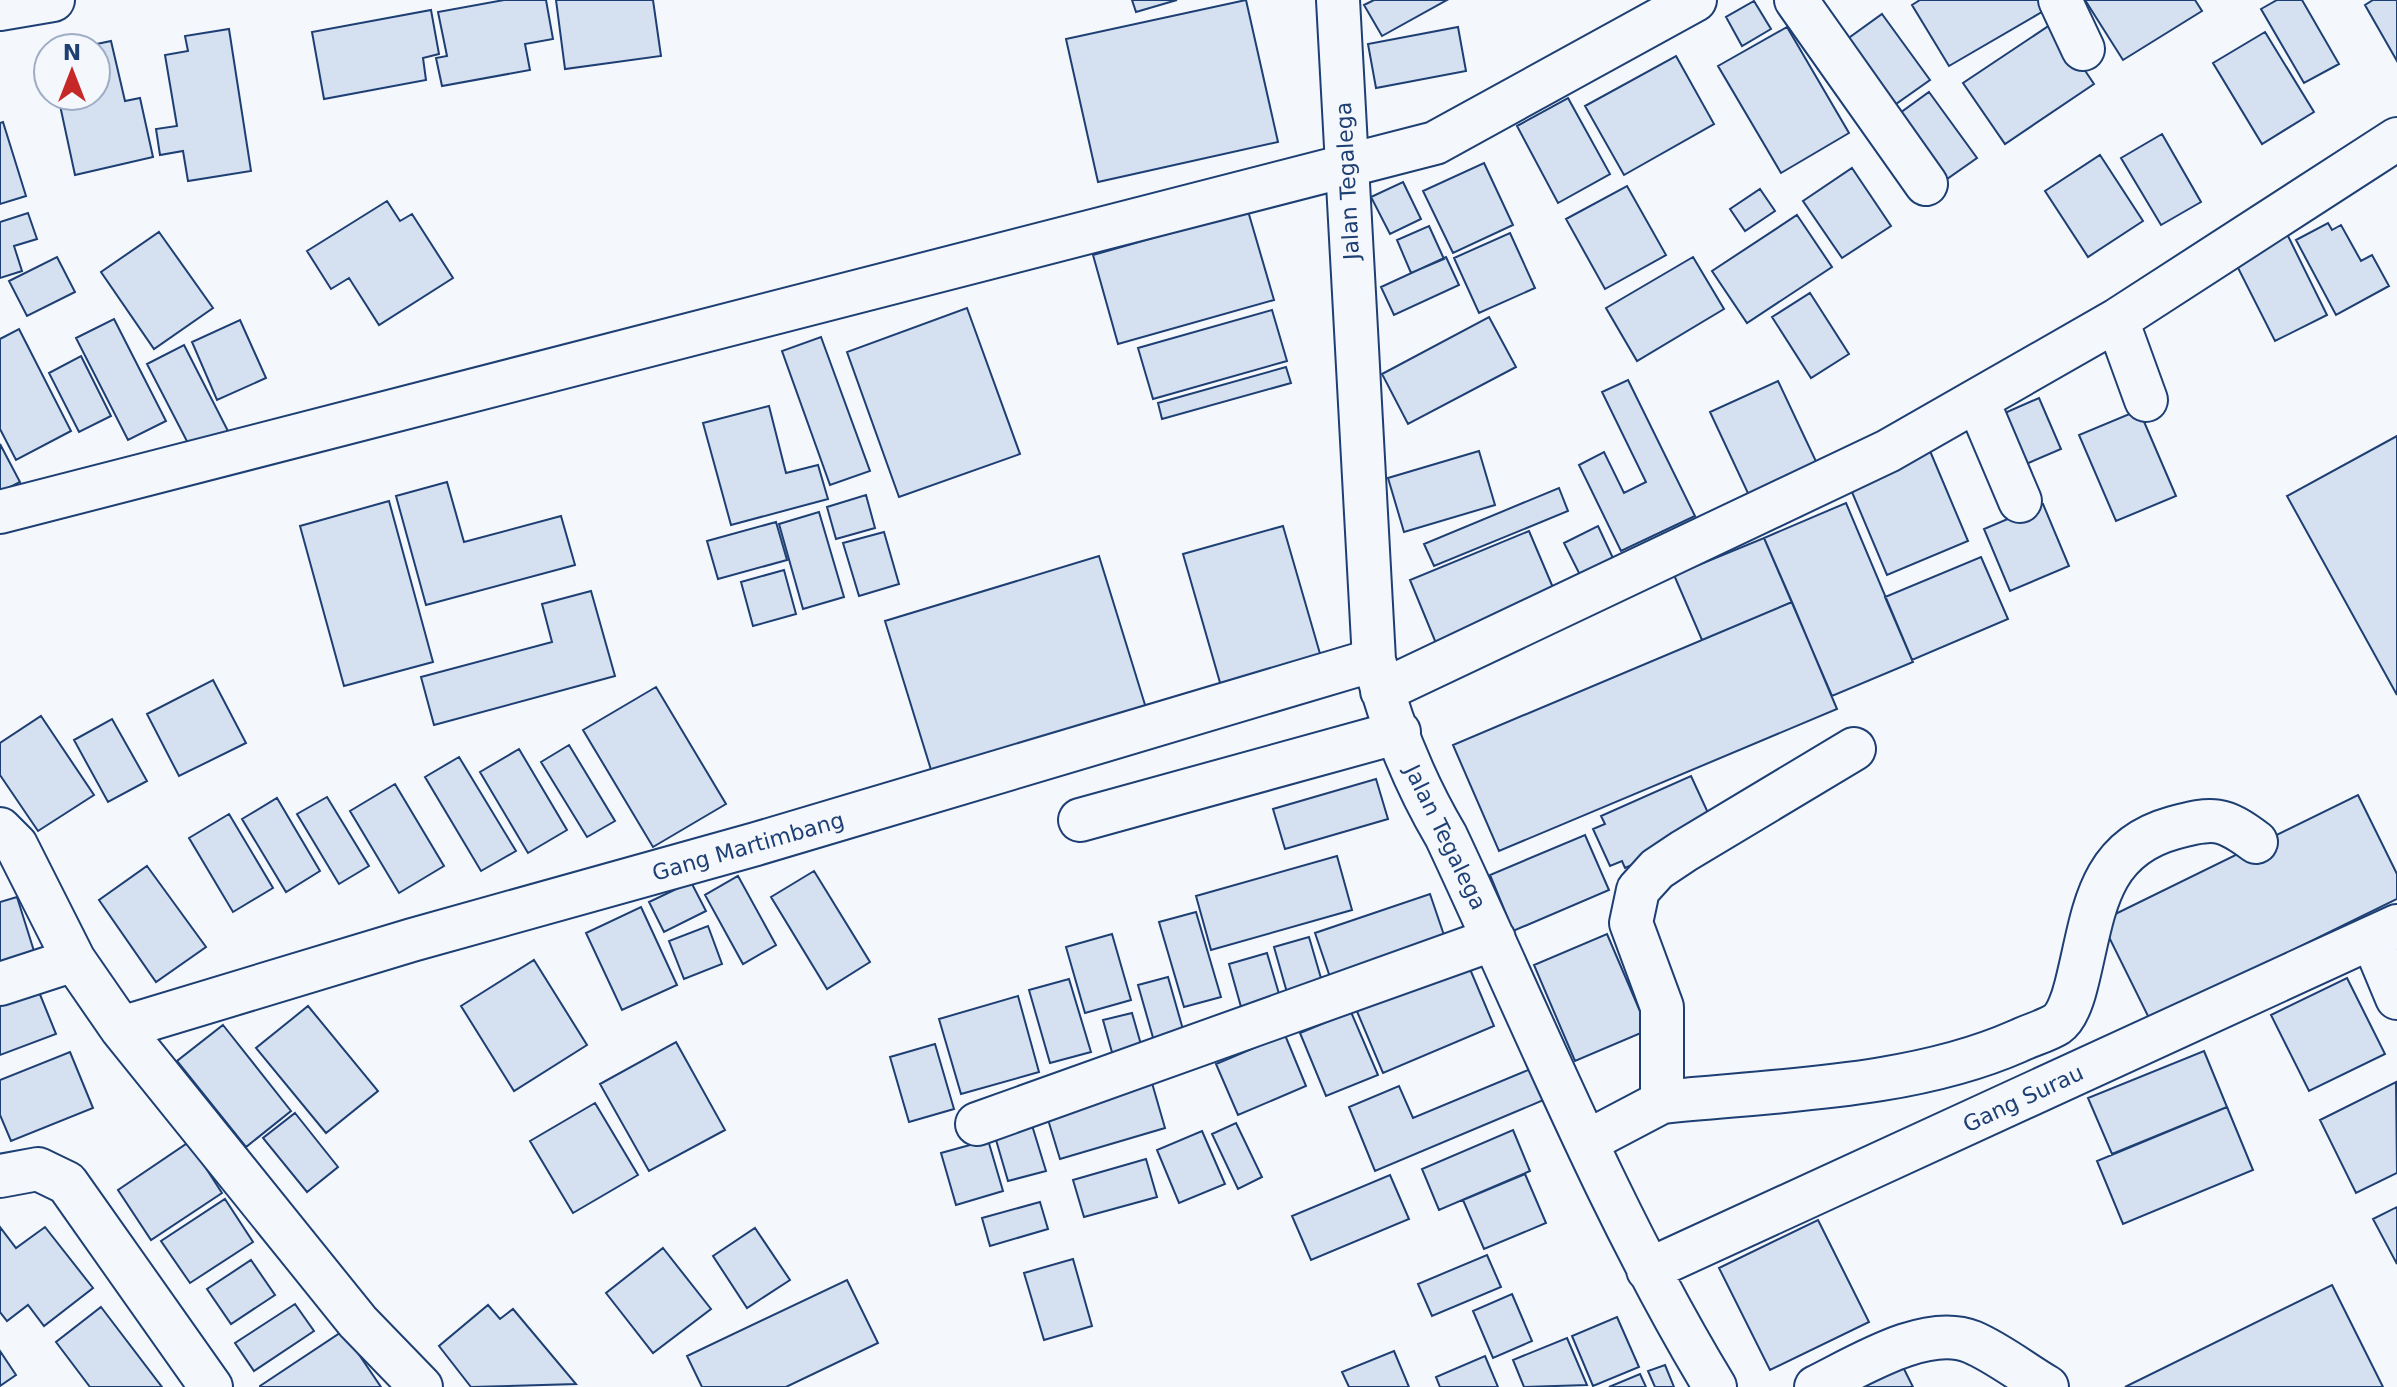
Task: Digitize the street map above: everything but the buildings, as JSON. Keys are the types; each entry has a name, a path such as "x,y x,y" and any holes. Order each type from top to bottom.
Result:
{"street":[{"path":"0,9 53,0"},
{"name":"Jalan Tegalega","path":"1338,0 1345,165 1378,676 1425,802 1494,939 1586,1142 1648,1270 1715,1387"},
{"path":"0,512 1435,143 1695,0"},
{"path":"1796,0 1926,184"},
{"path":"2060,0 2083,49"},
{"name":"Gang Martimbang","path":"121,1028 1378,676 1888,451 2117,320 2397,139"},
{"path":"2117,320 2146,400"},
{"path":"1978,402 2020,501"},
{"path":"1080,820 1399,732"},
{"path":"1662,1102 1662,1007 1631,923 1638,890 1657,869 1684,851 1854,749"},
{"path":"1586,1142 1662,1102 1852,1082 1977,1059 2059,1023 2072,999 2105,878 2128,848 2158,832 2206,819 2230,823 2256,842"},
{"path":"0,829 16,845 74,960 121,1028 358,1322 421,1387"},
{"path":"2384,932 2397,998"},
{"name":"Gang Surau","path":"1648,1270 2384,932"},
{"path":"977,1124 1494,939"},
{"path":"0,984 74,960"},
{"path":"0,1176 38,1169 67,1183 211,1387"},
{"path":"1816,1387 1899,1346 1943,1339 1970,1341 2047,1387"}]}
